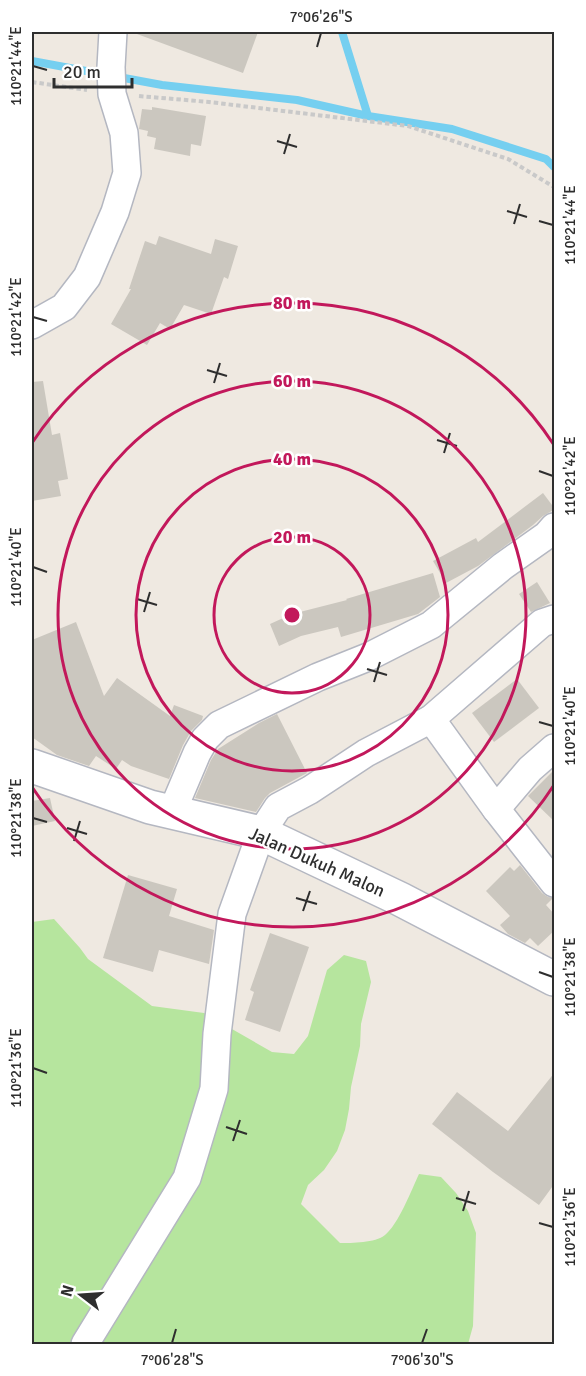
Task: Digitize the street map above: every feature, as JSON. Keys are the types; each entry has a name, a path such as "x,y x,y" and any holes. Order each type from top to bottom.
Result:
{"street":[{"path":"32,325 64,307 87,277 115,212 127,173 124,133 111,81 113,32"},
{"path":"171,812 197,753 205,739 219,725 318,677 368,657 431,625 502,566 555,528"},
{"path":"85,1344 187,1178 214,1089 217,1034 232,914 261,833 278,807 310,790 366,753 431,719 542,623 555,619"},
{"path":"431,719 496,809 555,883"},
{"path":"496,809 530,769 555,748"},
{"name":"Jalan Dukuh Malon","path":"32,766 150,807 261,833 554,976"}],"path":[{"path":"32,82 111,81 209,102 408,126 508,159 555,187"}],"green space":[{"path":"54,919 88,959 152,1006 204,1013 272,1052 294,1054 308,1036 327,970 344,955 366,961 371,982 361,1024 360,1046 345,1130 337,1151 324,1170 308,1185 301,1204 340,1243 370,1241 381,1238 390,1230 419,1174 441,1177 468,1211 476,1233 473,1326 468,1344 32,1344 32,922"}],"building":[{"path":"138,32 258,32 243,73 137,34"},
{"path":"152,107 206,116 201,146 191,144 190,156 154,149 156,138 147,136 148,131 139,129 142,109 152,110"},
{"path":"159,236 211,254 215,239 238,246 228,279 224,277 211,314 184,305 170,329 160,323 147,345 111,324 131,289 129,289 145,241 156,245"},
{"path":"43,381 52,435 60,433 68,479 58,481 61,496 32,501 32,382"},
{"path":"543,493 555,509 478,566 446,583 433,561 476,538 478,542"},
{"path":"433,573 440,597 418,614 341,637 338,627 301,636 279,646 270,624 292,614 347,600"},
{"path":"537,582 550,603 531,612 519,594"},
{"path":"76,622 104,696 117,678 170,716 174,705 203,716 183,745 169,779 131,766 122,760 116,769 96,756 89,766 57,755 32,737 32,640"},
{"path":"517,679 539,708 494,742 472,713"},
{"path":"277,714 307,773 270,793 256,812 195,798 218,749"},
{"path":"555,769 555,822 528,796"},
{"path":"50,798 55,821 32,826 32,801"},
{"path":"520,865 542,893 553,898 546,905 555,915 555,930 538,946 530,938 525,943 508,934 500,925 510,916 486,891 510,867 514,871"},
{"path":"128,875 177,889 169,916 214,930 209,964 159,950 153,972 103,958"},
{"path":"270,933 309,947 280,1032 245,1020 254,992 250,990"},
{"path":"555,1072 555,1183 539,1205 432,1124 457,1092 508,1131"}],"waterway":[{"path":"342,32 368,116"},
{"path":"32,61 162,85 297,100 368,116 452,129 546,159 554,167"}]}
